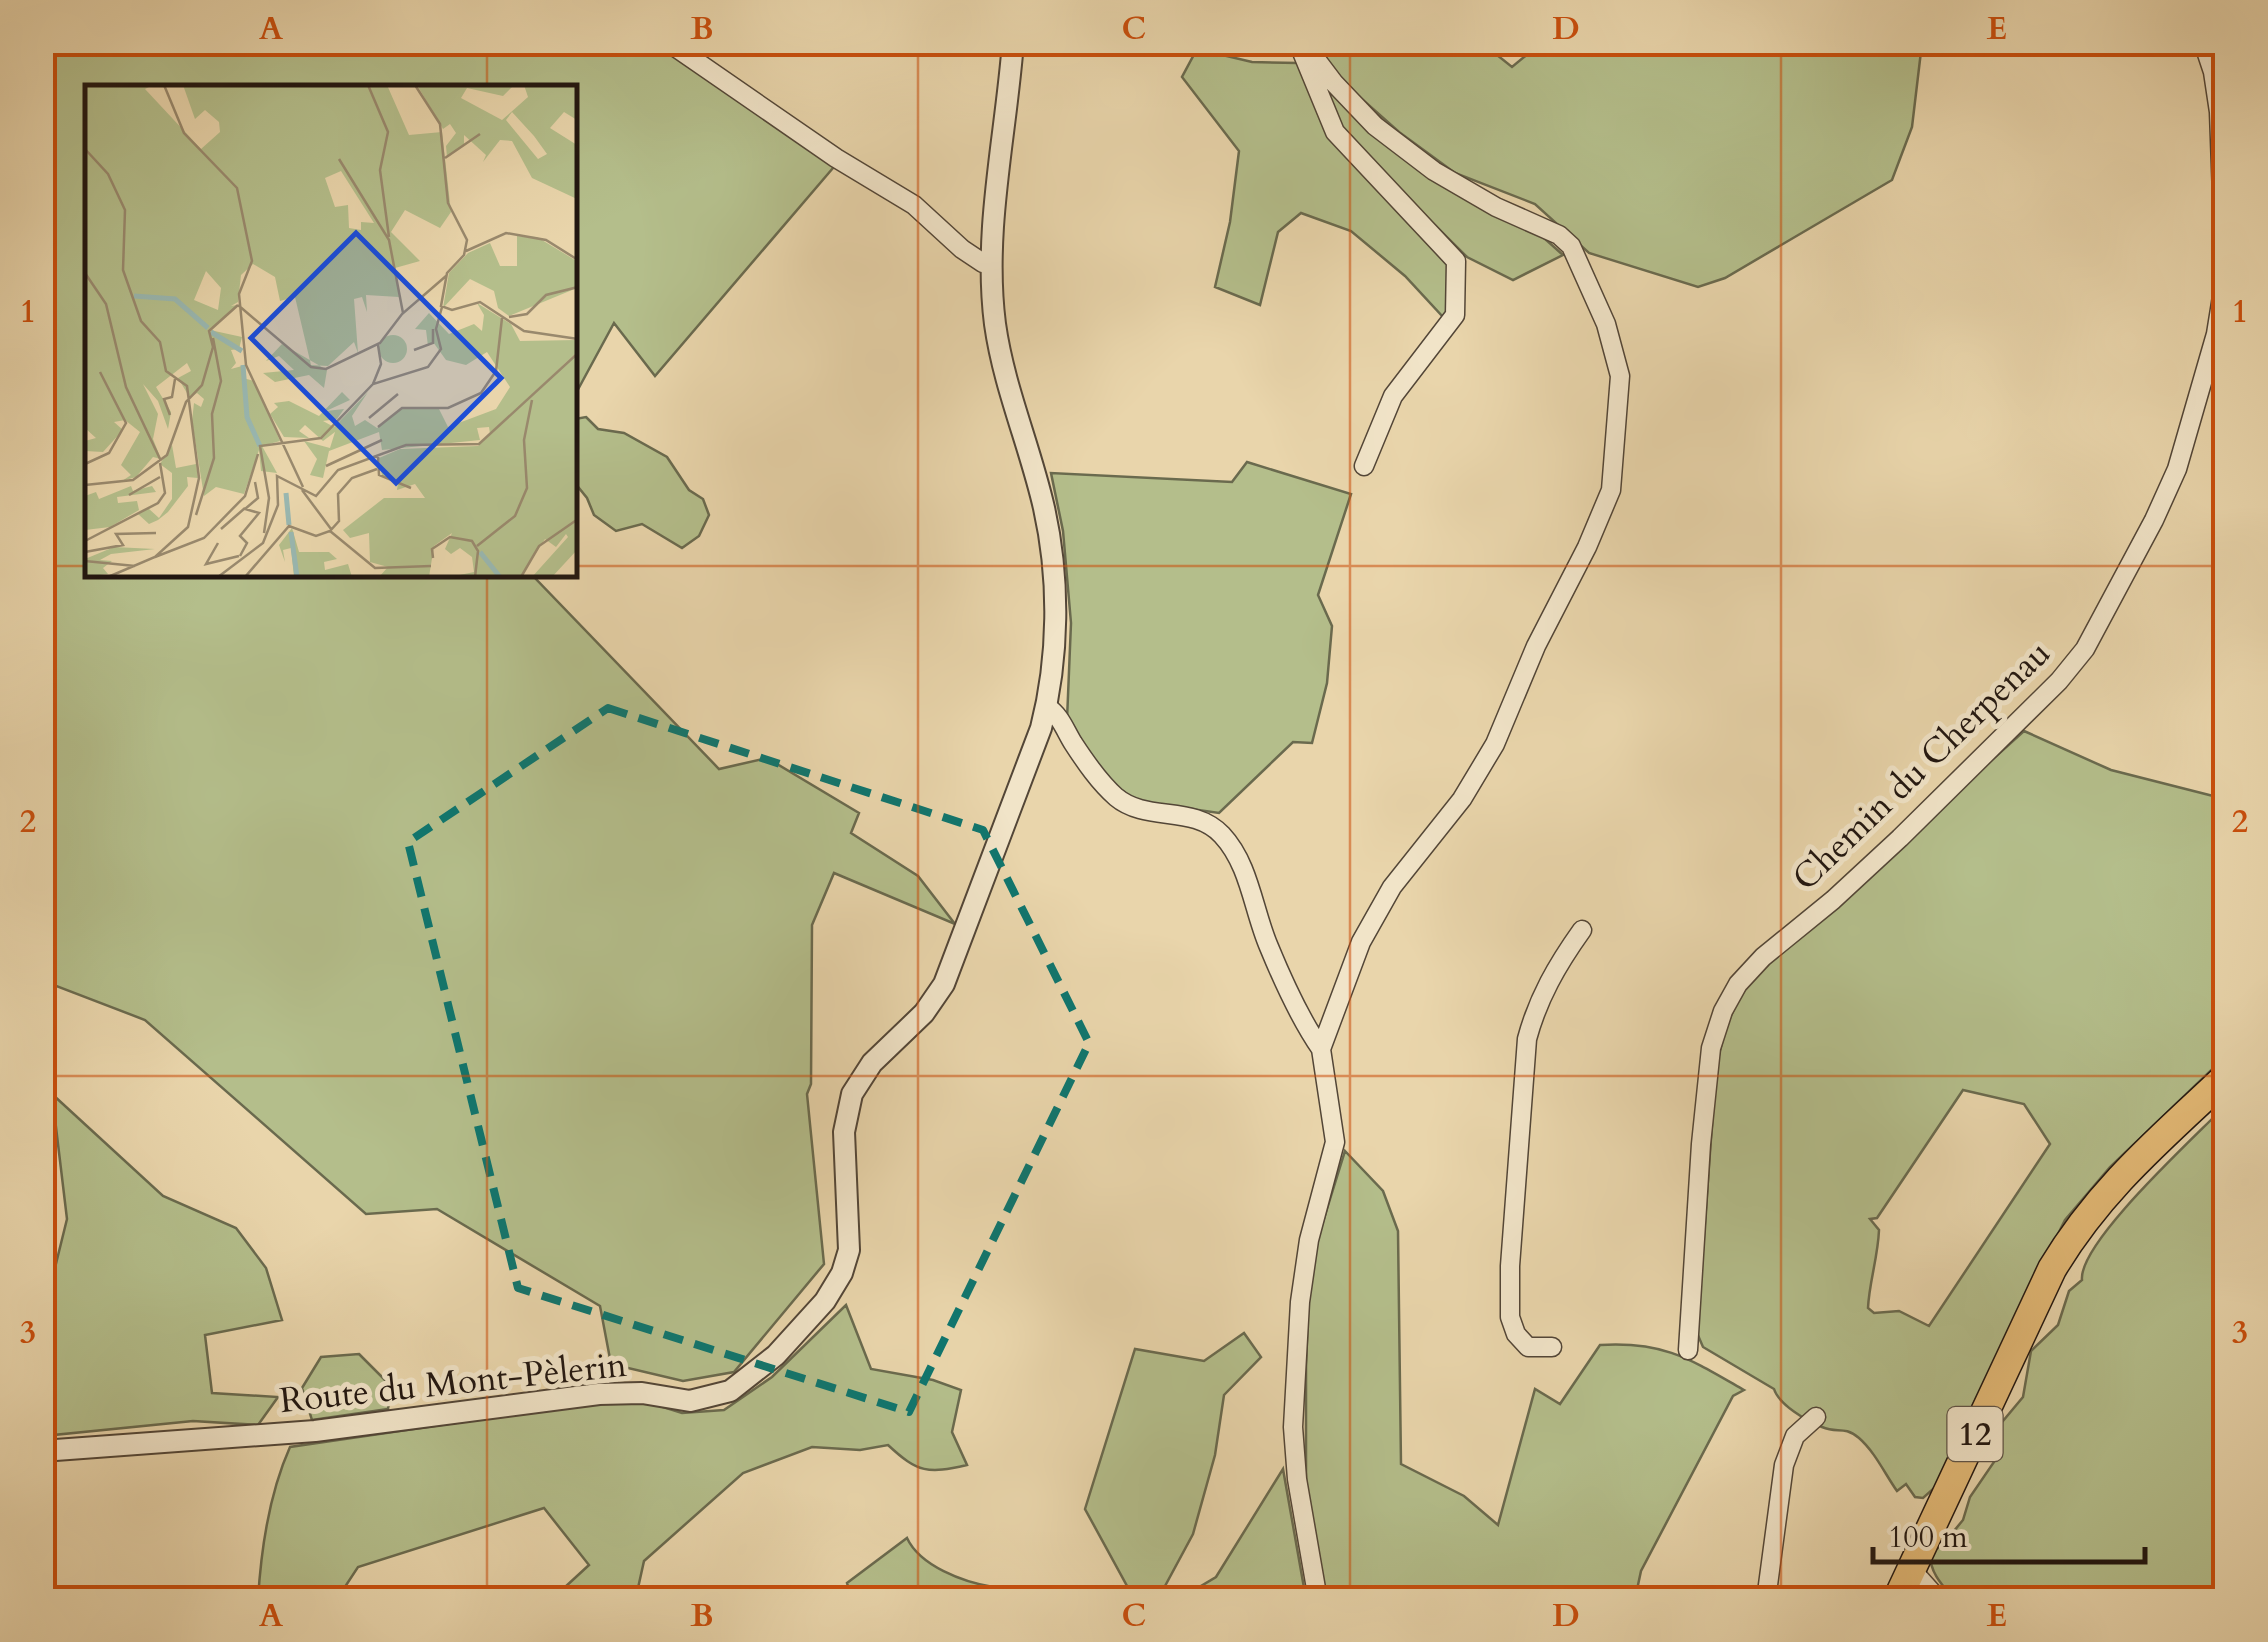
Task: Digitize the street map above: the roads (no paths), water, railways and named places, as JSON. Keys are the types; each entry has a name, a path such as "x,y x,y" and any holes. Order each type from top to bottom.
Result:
{"main road":[{"name":"12","path":"1897,1600 2052,1268 2076,1229 2105,1192 2226,1077"}],"street":[{"path":"668,42 836,158 914,205 962,249 991,264"},
{"name":"Route du Mont-Pèlerin","path":"42,1452 316,1431 599,1394 642,1393 690,1401 730,1392 776,1355 824,1301 846,1264 850,1233 844,1132 852,1094 872,1063 924,1014 944,984 1001,840 1047,707 1055,642 1048,528 1004,376 991,264 1013,42"},
{"path":"1301,42 1335,132 1456,261 1455,315 1392,396 1364,466"},
{"path":"1301,42 1374,126 1434,170 1496,207 1559,235 1571,246 1606,324 1620,376 1611,490 1587,547 1536,646 1495,744 1462,798 1392,887 1360,942 1321,1049"},
{"name":"Chemin du Cherpenau","path":"1688,1350 1711,1048 1723,1011 1738,984 1764,957 1833,900 2060,680 2085,650 2177,469 2216,334 2226,278 2219,112 2213,72 2203,42"},
{"path":"1047,707 1098,779 1118,799 1135,809 1200,818 1222,834 1238,859 1268,945 1321,1049 1335,1142 1309,1240 1300,1302 1293,1427 1297,1479 1318,1600"},
{"path":"1552,1347 1528,1347 1516,1334 1510,1316 1510,1266 1527,1040 1544,991 1582,930"},
{"path":"1766,1600 1784,1465 1795,1436 1816,1417"},
{"path":"1911,1569 1939,1600"}]}
